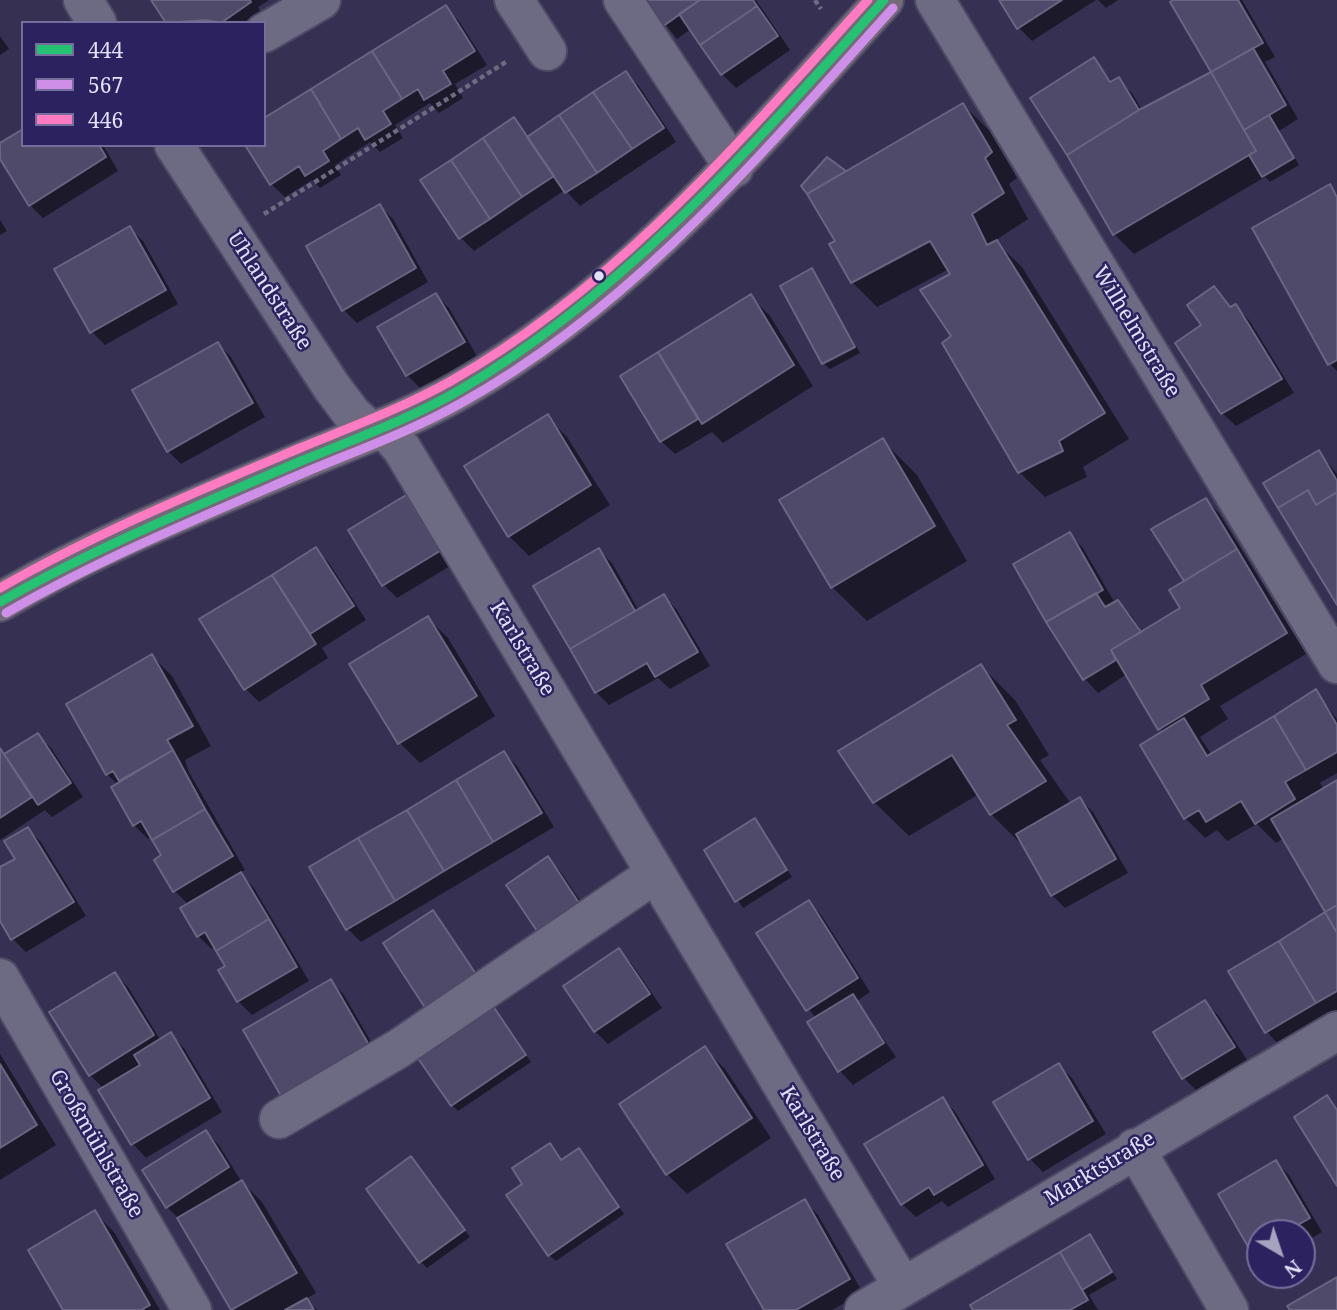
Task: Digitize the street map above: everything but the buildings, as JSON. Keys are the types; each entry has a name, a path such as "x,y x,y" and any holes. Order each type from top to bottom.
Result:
{"main road":[{"path":"0,602 109,543 378,430 460,390 546,334 623,274 734,168 818,70 884,0"}],"street":[{"path":"83,0 96,21"},
{"path":"266,32 321,0"},
{"path":"514,0 543,46"},
{"path":"623,0 734,168"},
{"name":"Wilhelmstraße","path":"935,0 1337,664"},
{"name":"Uhlandstraße","path":"175,147 331,386 352,414 378,430"},
{"name":"Karlstraße","path":"378,430 402,449 904,1287"},
{"path":"279,1119 398,1049 655,874"},
{"name":"Großmühlstraße","path":"0,978 192,1310"},
{"name":"Marktstraße","path":"864,1310 1337,1031"},
{"path":"1135,1148 1229,1310"}],"path":[{"path":"272,209 543,46"}],"transit line":[{"name":"446","path":"0,588 73,549 148,514 414,400 451,381 511,343 623,256 724,157 868,0"},
{"name":"444","path":"0,602 149,527 422,410 460,390 521,351 634,261 687,211 787,107 884,0"},
{"name":"567","path":"6,613 80,573 155,538 426,422 526,363 584,320 694,223 795,117 893,8"}]}
